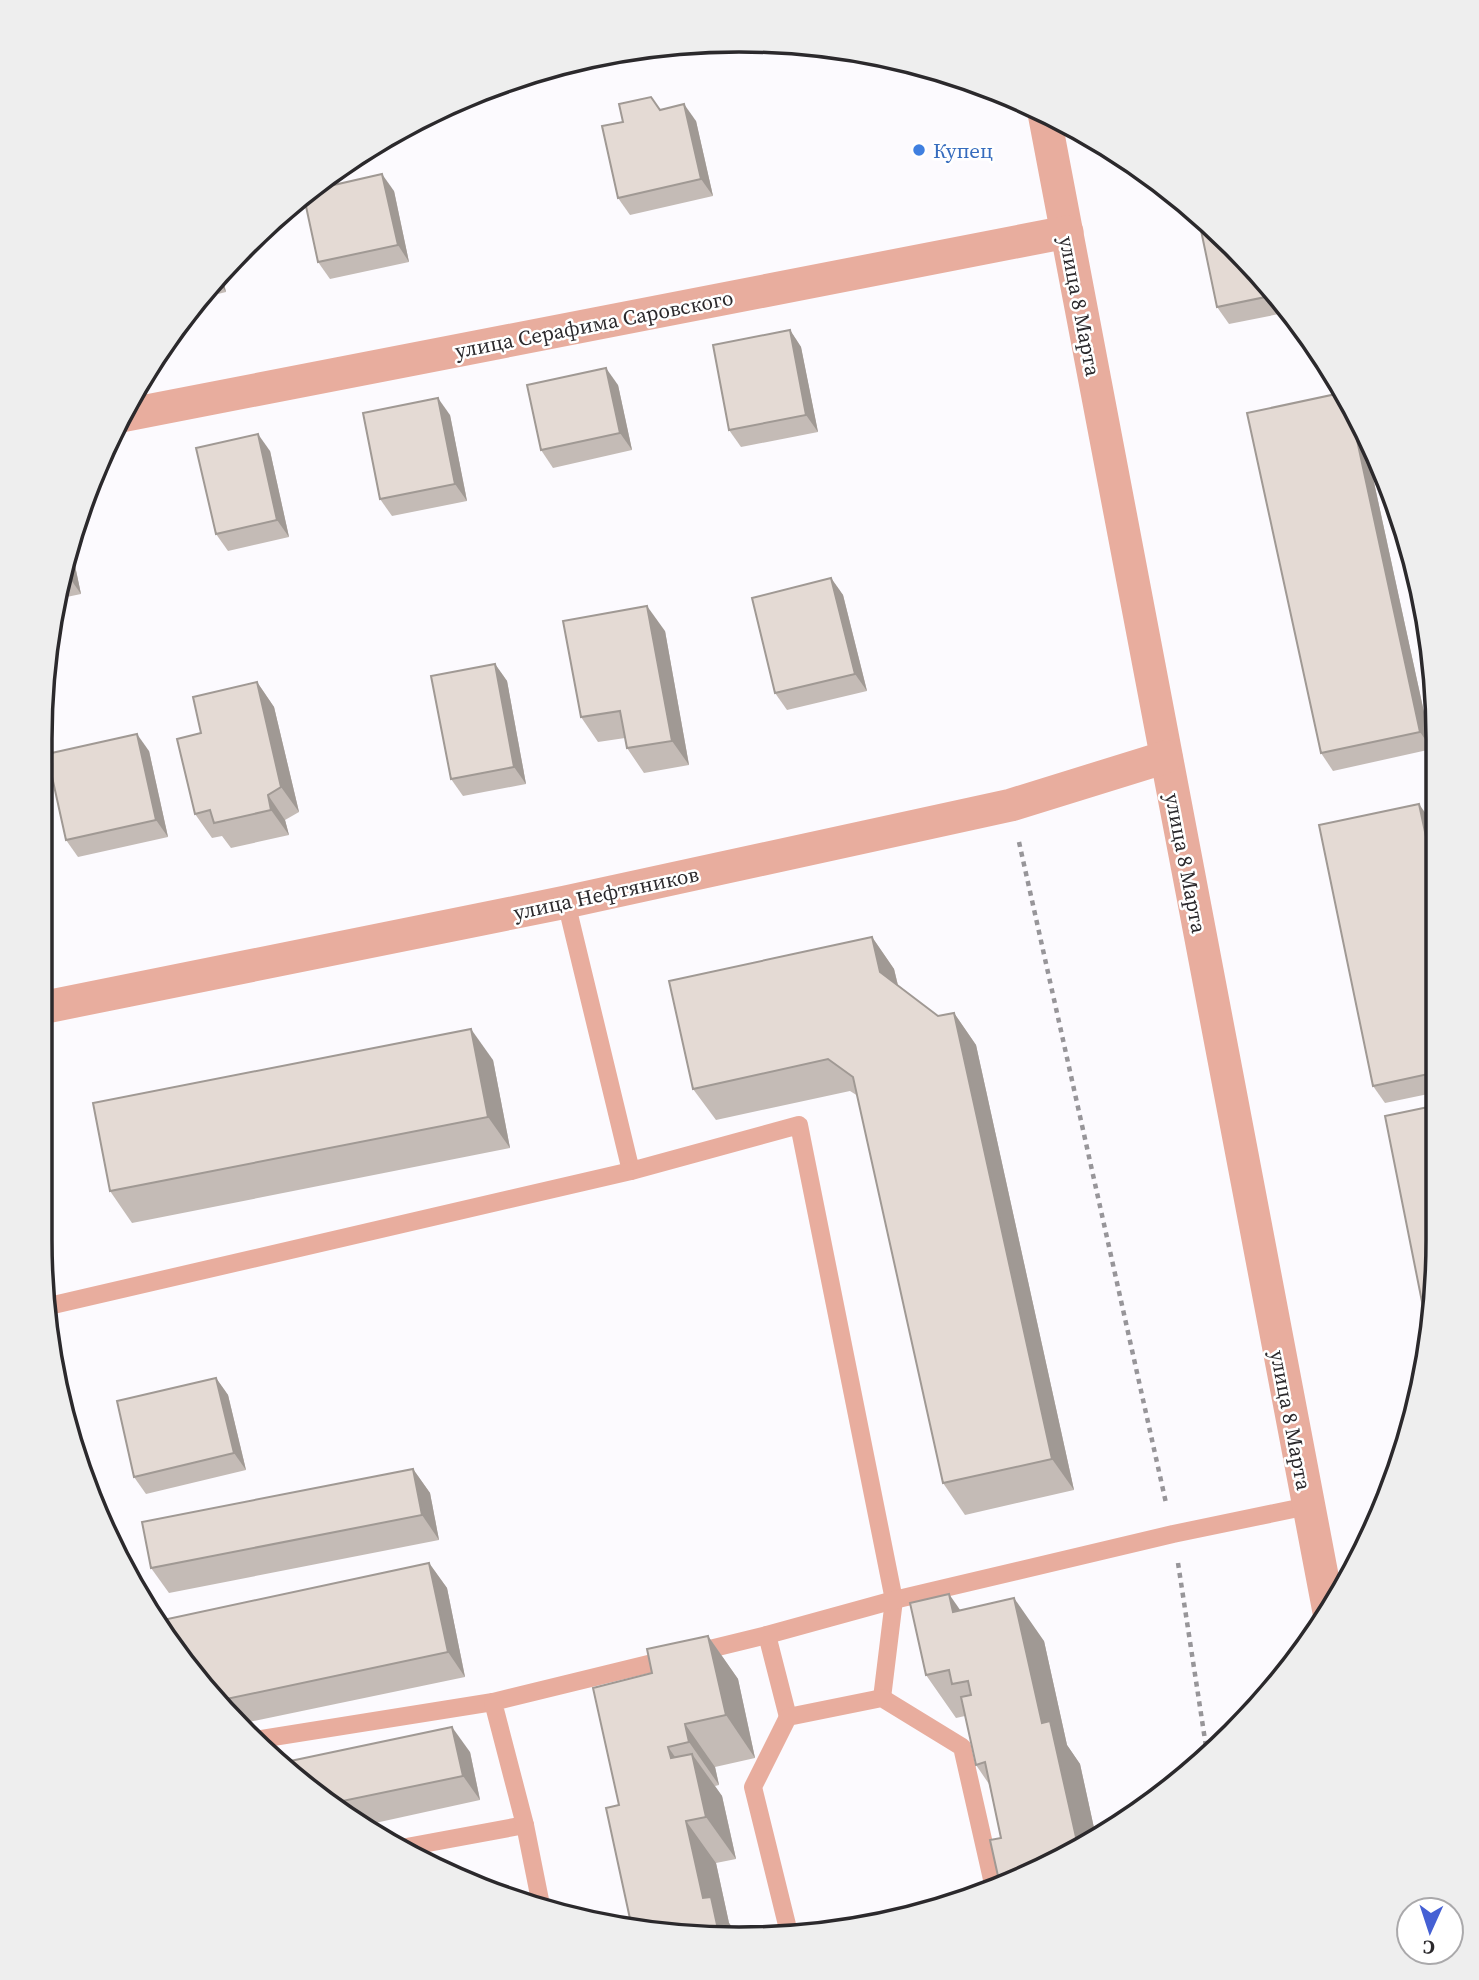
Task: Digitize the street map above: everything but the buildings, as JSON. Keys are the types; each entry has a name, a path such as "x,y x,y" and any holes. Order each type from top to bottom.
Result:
{"street":[{"name":"улица 8 Марта","path":"1046,125 1326,1597"},
{"name":"улица Серафима Саровского","path":"136,413 1067,232"},
{"name":"улица Нефтяников","path":"52,1006 566,902 1011,805 1166,757"}],"lane":[{"path":"566,902 631,1171"},
{"path":"56,1304 631,1171 799,1125 894,1600 882,1698"},
{"path":"267,1738 493,1702 767,1635 894,1600 1173,1534 1308,1506"},
{"path":"767,1635 788,1717 753,1787 787,1926"},
{"path":"788,1717 882,1698 962,1747 992,1879"},
{"path":"493,1702 525,1825 539,1897"},
{"path":"415,1845 525,1825"}],"path":[{"path":"1011,805 1173,1534 1206,1744"}],"place":[{"name":"Купец","path":"919,150"}]}
